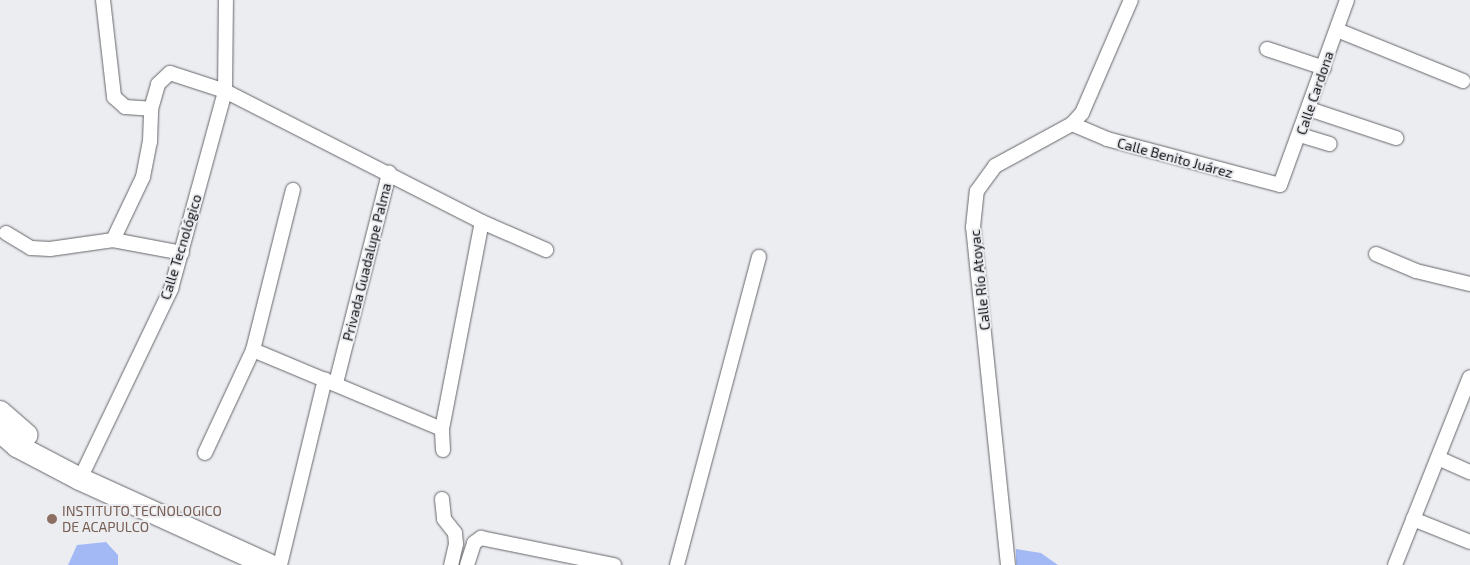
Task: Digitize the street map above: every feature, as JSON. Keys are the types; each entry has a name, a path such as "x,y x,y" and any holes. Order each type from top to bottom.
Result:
{"main road":[{"path":"0,412 59,468"},
{"path":"0,431 17,446 80,479 269,565"},
{"path":"0,451 68,490 235,565"}],"street":[{"path":"103,0 114,97 125,107 151,109 150,142 143,177 113,240"},
{"name":"Calle Tecnológico","path":"80,479 171,289 182,253 225,91 226,0"},
{"name":"Calle Río Atoyac","path":"1008,565 973,227 977,190 995,166 1072,124 1082,113 1095,87 1131,0"},
{"name":"Calle Cardona","path":"1280,186 1310,109 1347,0"},
{"path":"1337,30 1463,81"},
{"path":"1267,49 1324,68"},
{"name":"Privada Guadalupe Palma","path":"151,109 158,84 170,73 225,91 389,173 280,565"},
{"path":"1310,109 1396,138"},
{"name":"Calle Benito Juárez","path":"1072,124 1107,139 1280,186"},
{"path":"1300,135 1330,144"},
{"path":"389,173 482,222 546,250"},
{"path":"205,453 253,350 292,190"},
{"path":"443,450 442,428 482,222"},
{"path":"6,234 32,248 50,249 113,240 182,253"},
{"path":"1376,254 1406,268 1470,284"},
{"path":"677,565 759,257"},
{"path":"253,350 442,428"},
{"path":"1395,565 1468,387"},
{"path":"1438,458 1469,469"},
{"path":"442,499 444,519 455,538 451,565"},
{"path":"1413,519 1470,542"},
{"path":"467,565 474,543 481,538 614,565"}],"shaded area":[{"path":"106,542 118,555 118,565 68,565 77,545"},
{"path":"1016,549 1041,553 1058,565 1016,565"}],"place":[{"name":"INSTITUTO TECNOLOGICO DE ACAPULCO","path":"52,519"}]}
